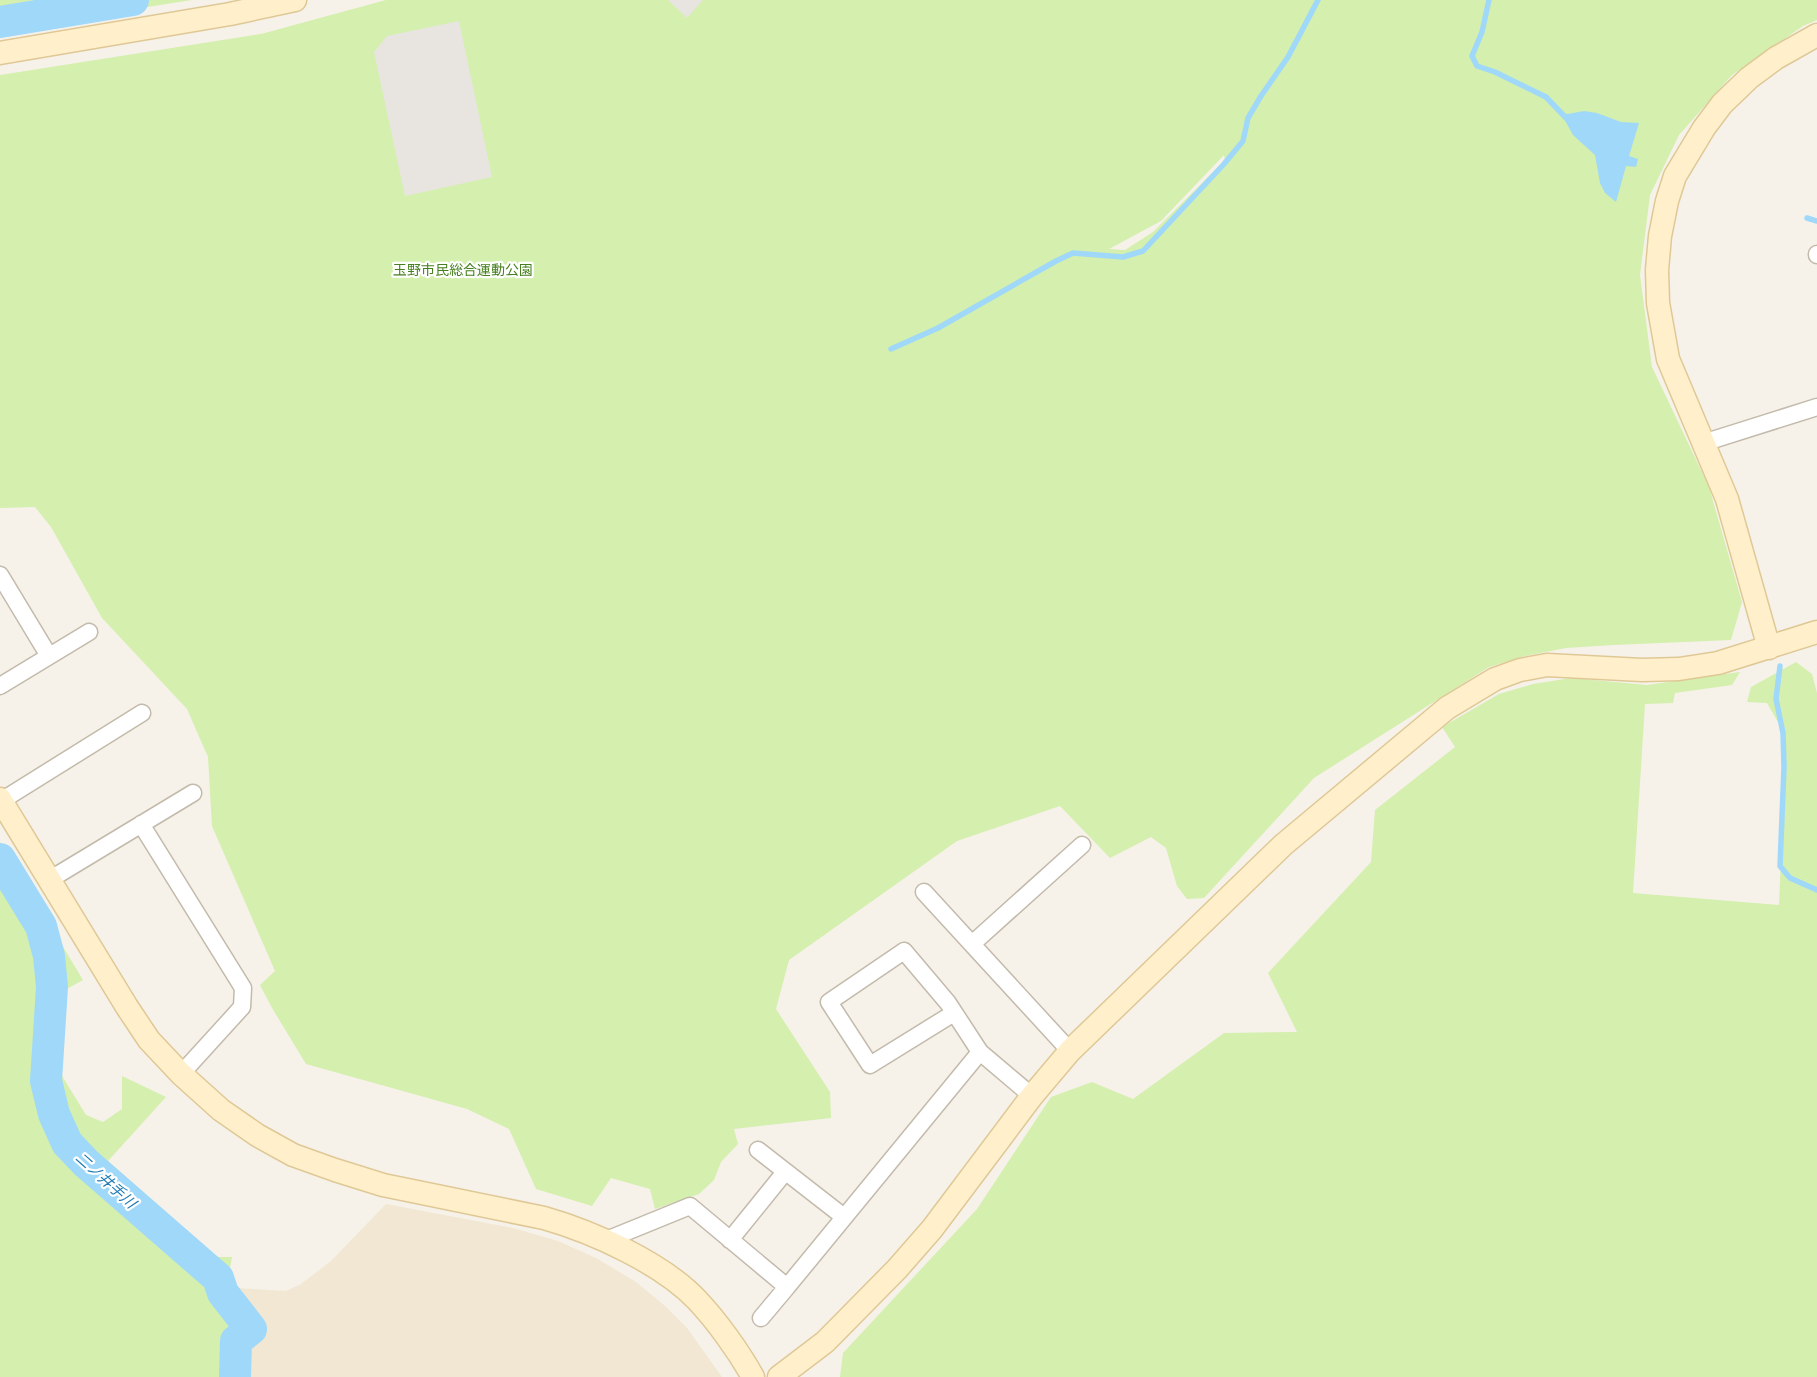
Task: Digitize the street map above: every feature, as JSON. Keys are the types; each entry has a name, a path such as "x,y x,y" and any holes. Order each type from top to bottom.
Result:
{"street":[{"path":"0,53 230,14 295,0"},
{"path":"1769,648 1727,500 1668,359 1659,311 1657,270 1660,236 1667,201 1675,176 1704,128 1722,104 1749,78 1776,58 1817,35"},
{"path":"1703,443 1817,407"},
{"path":"0,575 49,656"},
{"path":"0,686 89,632"},
{"path":"778,1377 824,1342 897,1269 932,1229 1032,1096 1070,1051 1283,845 1447,708 1495,679 1520,670 1547,665 1679,670 1718,663 1817,632"},
{"path":"142,713 1,800 149,1040 181,1074 221,1110 257,1135 293,1155 382,1185 544,1218 569,1226 622,1249 670,1277 697,1300 743,1358 753,1377"},
{"path":"49,880 193,793"},
{"path":"141,824 243,988 242,1007 181,1074"},
{"path":"972,944 1082,845"},
{"path":"924,892 1070,1051"},
{"path":"954,1013 870,1065 829,1002 904,951 948,1003 980,1052 1032,1096"},
{"path":"761,1318 980,1052"},
{"path":"758,1150 844,1217"},
{"path":"730,1240 785,1172"},
{"path":"604,1241 690,1206 787,1287"}],"shaded area":[{"path":"668,0 703,0 687,18"},
{"path":"459,21 492,177 405,196 374,52 387,36"},
{"path":"386,1204 513,1228 558,1241 596,1258 636,1282 665,1306 687,1328 722,1377 249,1377 250,1338 259,1335 257,1329 231,1292 238,1288 286,1291 301,1284 331,1261"}],"green space":[{"path":"0,0 192,0 0,30"},
{"name":"玉野市民総合運動公園","path":"386,0 1817,0 1817,20 1803,26 1732,75 1679,135 1650,195 1640,275 1652,367 1709,487 1742,602 1731,640 1566,648 1525,656 1489,667 1314,778 1204,898 1187,899 1177,886 1166,848 1151,837 1110,858 1060,806 957,841 789,960 776,1009 830,1092 831,1118 734,1129 738,1144 721,1162 714,1180 699,1194 655,1209 650,1189 611,1178 592,1206 536,1189 509,1129 467,1109 306,1064 260,985 275,971 212,826 208,757 187,709 102,618 51,527 35,507 0,508 0,75 261,34","holes":["1224,155 1225,160 1153,232 1125,250 1109,249 1161,221"]},
{"path":"1796,662 1812,674 1817,693 1817,1377 840,1377 843,1353 977,1209 1051,1097 1092,1082 1133,1099 1224,1033 1297,1032 1268,973 1371,862 1375,810 1455,747 1442,727 1499,694 1533,684 1571,678 1647,685 1740,672 1732,685 1675,693 1673,703 1645,704 1633,893 1779,905 1786,736 1767,703 1747,702 1751,687"},
{"path":"0,842 83,980 45,1001 59,1071 86,1115 103,1122 122,1109 122,1076 166,1097 108,1161 216,1257 232,1257 227,1285 233,1326 229,1377 0,1377"}],"water":[{"path":"1584,111 1597,113 1621,122 1639,123 1629,156 1638,159 1636,167 1626,166 1616,202 1605,193 1600,183 1595,155 1573,135 1562,115"}],"waterway":[{"name":"二ノ井手川","path":"0,22 133,0"},
{"path":"891,349 938,328 1073,253 1123,257 1143,251 1243,141 1248,118 1288,57 1318,0"},
{"path":"1489,0 1482,32 1472,56 1477,66 1495,72 1546,97 1568,120"},
{"path":"1807,218 1817,221"},
{"path":"1780,666 1776,699 1783,733 1784,767 1780,866 1790,878 1817,890"},
{"name":"二ノ井手川","path":"0,859 41,926 49,956 52,987 46,1081 54,1114 67,1143 86,1163 218,1278 223,1293 251,1329 236,1341 235,1377"}]}
